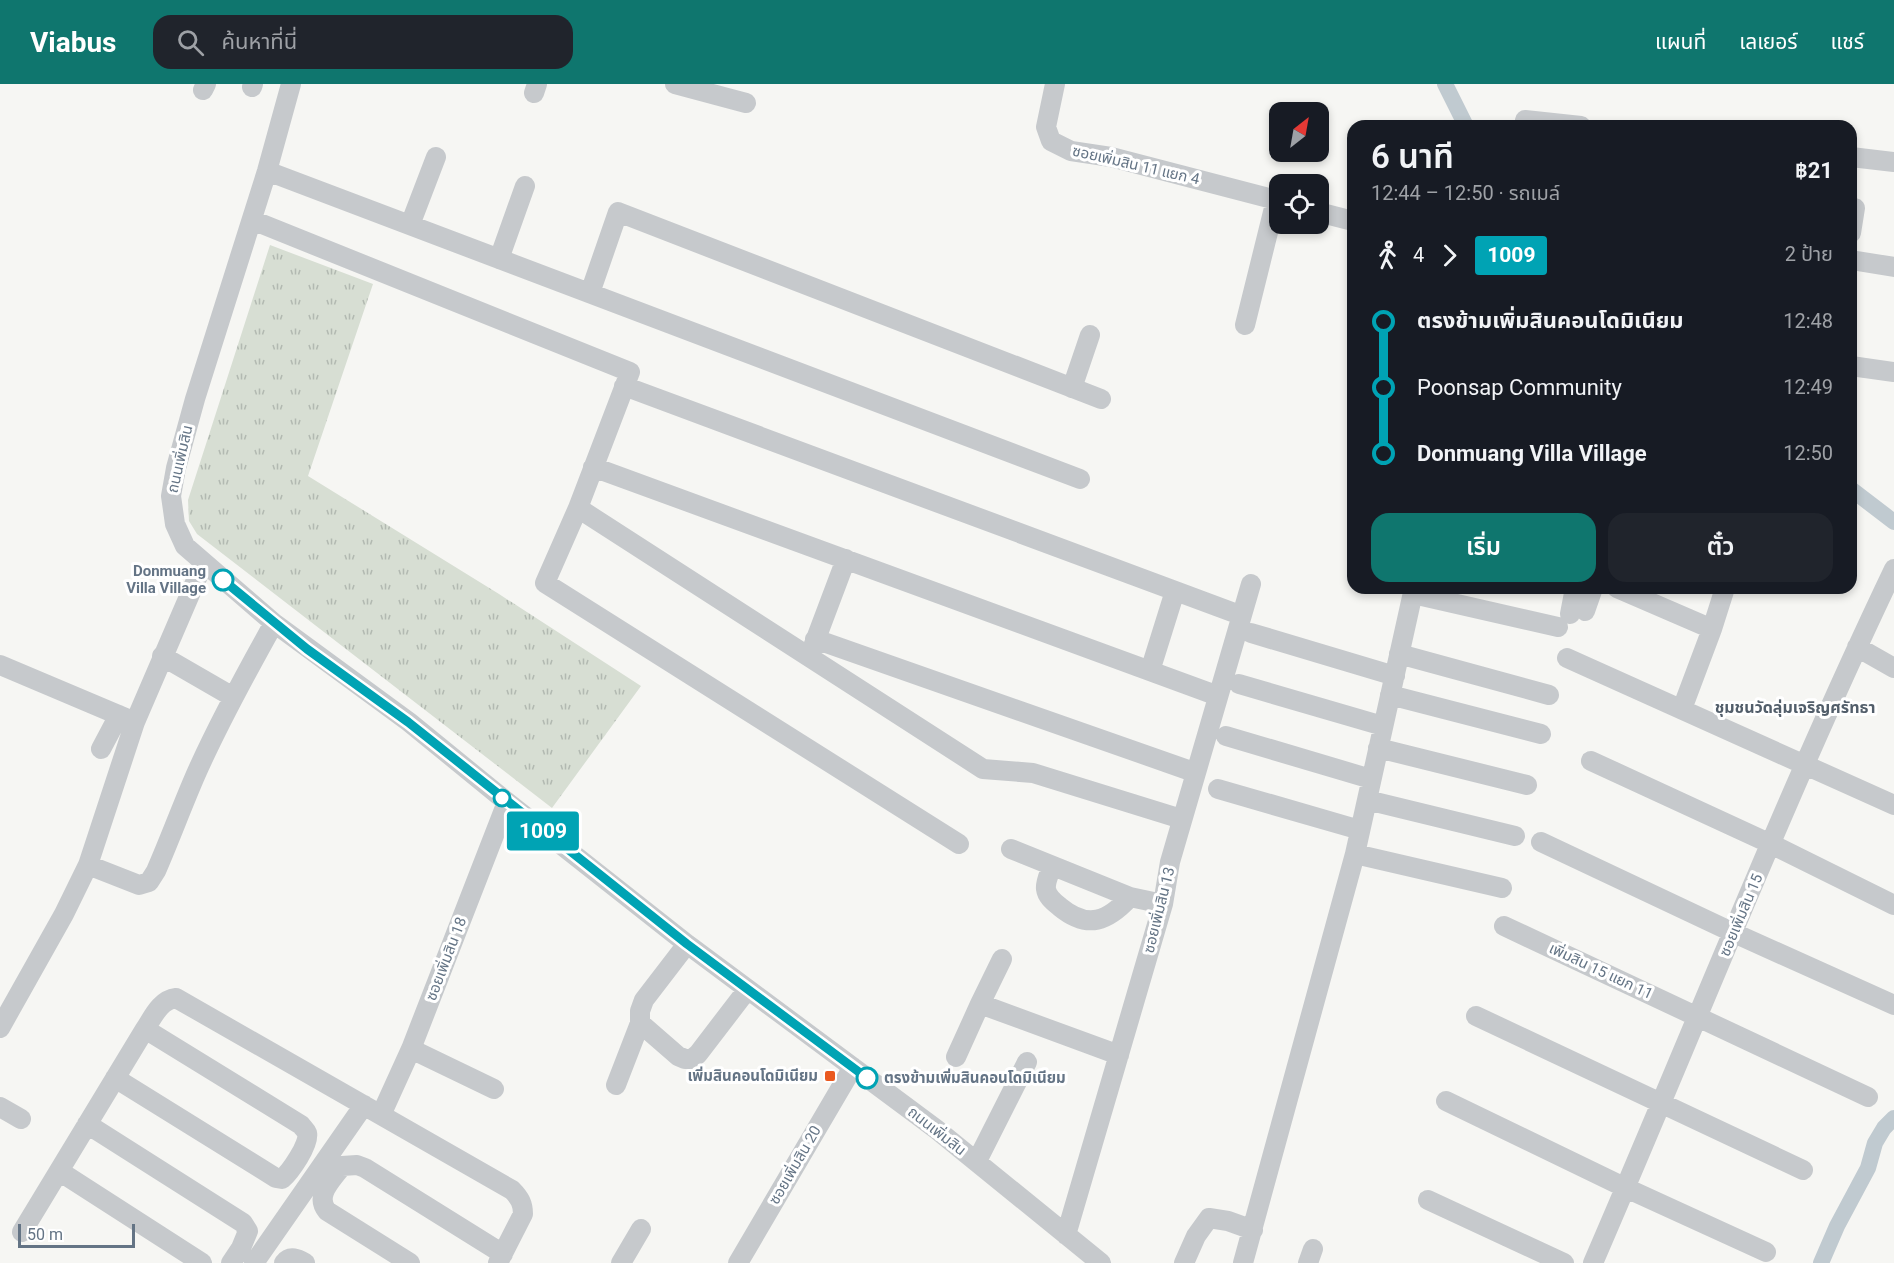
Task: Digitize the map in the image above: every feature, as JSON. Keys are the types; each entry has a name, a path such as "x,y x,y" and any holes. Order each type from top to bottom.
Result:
{"street":[{"name":"ถนนเพิ่มสิน","path":"291,84 267,171 176,468 171,496 175,524 185,546 203,564 274,623 408,722 747,990 976,1161 1101,1263"},
{"path":"675,84 746,103"},
{"name":"ซอยเพิ่มสิน 11 แยก 4","path":"1055,84 1046,126 1051,141 1071,151 1111,157 1269,199"},
{"path":"410,225 436,157"},
{"path":"1857,158 1894,162"},
{"path":"267,171 1080,479"},
{"path":"499,259 525,186"},
{"path":"590,293 618,212 1101,399"},
{"path":"1329,215 1347,219"},
{"path":"252,220 630,372 578,508 545,583 959,844"},
{"path":"1245,325 1269,234"},
{"path":"1857,261 1894,267"},
{"path":"1072,388 1090,335"},
{"path":"1857,367 1894,372"},
{"path":"624,386 1232,612"},
{"path":"593,467 1210,693"},
{"path":"578,508 812,648 983,769 1033,773 1175,817"},
{"path":"812,648 846,559"},
{"path":"101,749 127,719 162,656 203,564"},
{"name":"ซอยเพิ่มสิน 15","path":"1593,1263 1805,765 1894,569"},
{"name":"ซอยเพิ่มสิน 13","path":"1066,1235 1163,904 1170,862 1251,584"},
{"path":"1150,671 1175,591"},
{"path":"1243,1263 1354,854 1413,594"},
{"path":"1432,594 1571,617"},
{"path":"1571,617 1574,594"},
{"path":"1571,617 1588,594"},
{"path":"1631,594 1712,629"},
{"path":"1682,709 1723,594"},
{"path":"88,865 139,885 149,882 156,871 195,776 233,697 274,623"},
{"path":"1251,633 1392,686 1541,734"},
{"path":"1857,647 1893,666"},
{"path":"812,648 1188,770"},
{"path":"1400,654 1549,695"},
{"path":"162,656 233,697"},
{"path":"1567,658 1894,804"},
{"path":"0,665 127,719"},
{"path":"1239,684 1383,726"},
{"path":"0,1028 64,914 88,865 127,719"},
{"path":"1226,736 1371,779"},
{"path":"1378,748 1527,785"},
{"path":"1591,762 1771,844 1894,905"},
{"path":"1218,789 1360,830"},
{"path":"1367,800 1515,836"},
{"name":"ซอยเพิ่มสิน 18","path":"381,1115 411,1049 507,802"},
{"path":"1541,842 1894,1005"},
{"path":"1011,849 1130,897 1163,904"},
{"path":"1354,854 1502,888"},
{"path":"1052,866 1046,885 1047,893 1068,913 1087,920 1102,919 1115,914 1130,897"},
{"name":"เพิ่มสิน 15 แยก 11","path":"1504,926 1868,1097"},
{"path":"616,1085 640,1023 640,1011 644,1000 687,944"},
{"path":"956,1057 1002,959"},
{"path":"640,1023 678,1056 692,1059 747,990"},
{"path":"22,1232 162,1003 176,998 358,1113 381,1115 512,1190 519,1196 523,1214 501,1258 365,1168 335,1161 306,1142"},
{"path":"980,1004 1119,1055"},
{"path":"1476,1016 1803,1170"},
{"path":"115,1078 276,1178 282,1179 287,1175 306,1142 307,1133 301,1125 145,1029"},
{"path":"411,1049 494,1089"},
{"path":"976,1161 1027,1062"},
{"name":"ซอยเพิ่มสิน 20","path":"738,1263 853,1067"},
{"path":"1446,1101 1626,1188 1766,1252"},
{"path":"0,1107 21,1119"},
{"path":"358,1113 335,1161 324,1191 323,1206 327,1211 410,1263"},
{"path":"87,1124 243,1223 248,1231 231,1263"},
{"path":"254,1263 335,1161"},
{"path":"59,1171 202,1263"},
{"path":"1428,1200 1564,1263"},
{"path":"1184,1263 1196,1236 1209,1218 1228,1221 1253,1230"},
{"path":"621,1263 641,1229"},
{"path":"284,1263 292,1258 298,1258 305,1263"}],"green space":[{"path":"270,245 373,284 308,476 499,594 641,686 552,808 197,534 189,521 188,500"}],"waterway":[{"path":"1445,84 1463,120"},
{"path":"1857,494 1894,522"},
{"path":"1821,1263 1837,1226 1868,1168 1875,1143 1884,1128 1894,1118"}],"bus line":[{"name":"1009","path":"223,580 307,649 408,722 687,944 867,1078"}],"place":[{"name":"Donmuang Villa Village","path":"223,580"},
{"name":"เพิ่มสินคอนโดมิเนียม","path":"830,1076"},
{"name":"ตรงข้ามเพิ่มสินคอนโดมิเนียม","path":"867,1078"}],"district":[{"name":"ชุมชนวัดลุ่มเจริญศรัทธา","path":"1795,707"}]}
